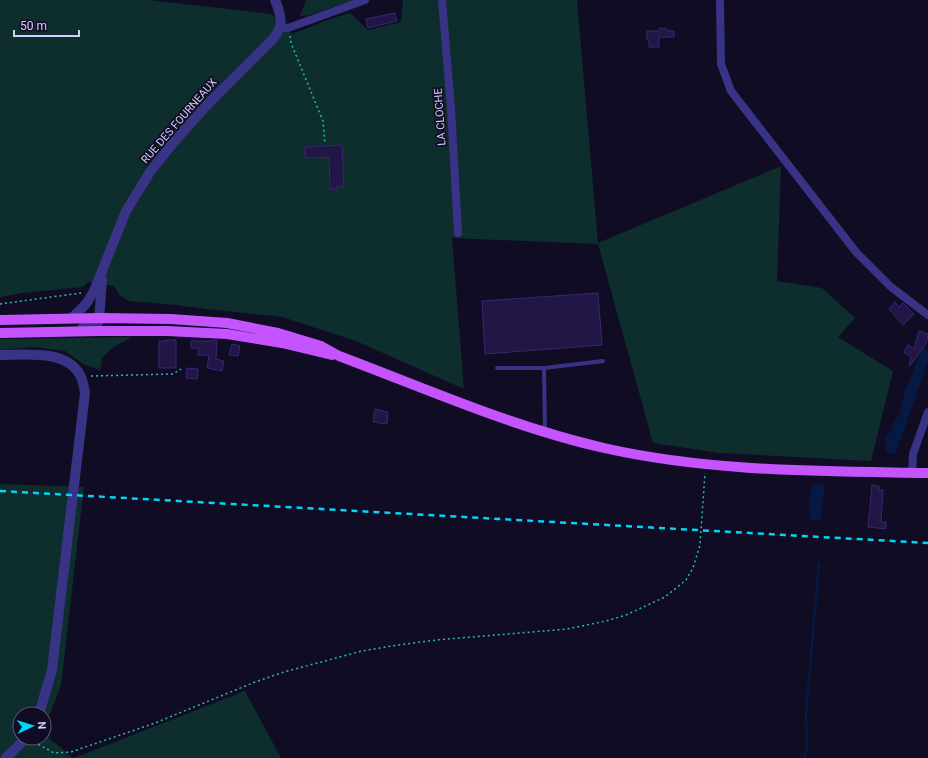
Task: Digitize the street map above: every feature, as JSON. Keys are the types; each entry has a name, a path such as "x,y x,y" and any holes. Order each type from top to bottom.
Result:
{"main road":[{"path":"0,320 100,318 204,321 255,327 321,346 339,356 483,412 584,443 632,454 705,465 781,470 928,473"},
{"path":"0,333 168,331 227,334 264,340 319,353 339,356"}],"street":[{"path":"275,0 284,27 365,0"},
{"name":"LA CLOCHE","path":"442,0 451,108 458,233"},
{"path":"720,0 721,64 731,91 856,252 891,287 928,315"},
{"name":"RUE DES FOURNEAUX","path":"72,318 86,304 94,291 126,210 150,172 173,143 208,105 252,58 284,27"},
{"path":"0,329 90,328 97,324 100,318 103,268"},
{"path":"0,355 50,356 64,360 75,368 81,376 85,393 52,670 41,706"},
{"path":"912,473 913,454 928,412"},
{"path":"6,758 22,746"}],"lane":[{"path":"497,368 544,368 602,361"},
{"path":"544,368 545,432"}],"path":[{"path":"284,27 323,121 325,144"},
{"path":"0,304 94,291"},
{"path":"81,376 173,374 181,369"},
{"path":"41,746 54,753 71,752 154,723 255,682 284,672 362,652 436,640 566,629 606,621 626,615 665,597 686,580 693,568 700,545 705,465"}],"green space":[{"path":"0,0 149,0 271,14 292,34 350,13 368,30 401,22 403,0 577,0 598,243 781,166 777,281 822,288 855,318 838,337 893,371 871,461 720,453 653,443 598,244 452,238 464,389 356,341 282,317 130,301 120,296 114,286 88,282 83,287 23,293 0,297"},
{"path":"306,0 354,0 309,15 300,16"},
{"path":"132,337 112,348 102,358 100,370 83,364 65,351 34,347 0,350 0,339"},
{"path":"0,484 84,487 61,685 52,708 52,706 12,706 12,746 52,746 52,741 73,758 0,758"},
{"path":"245,691 281,758 74,758"}],"water":[{"path":"922,348 927,349 928,361 896,453 891,454 886,451 885,436 891,432 893,424 900,413 904,393"},
{"path":"813,484 825,485 820,521 811,520 809,511 809,502"}],"building":[{"path":"395,13 397,21 368,28 366,19"},
{"path":"660,28 667,29 667,31 674,31 674,37 659,37 659,47 649,47 647,31 659,31"},
{"path":"342,145 344,187 330,189 329,157 305,158 305,147"},
{"path":"598,293 602,345 485,354 482,301"},
{"path":"895,302 899,307 903,303 914,314 903,325 889,309"},
{"path":"919,331 928,334 928,336 926,343 910,366 911,357 904,352 908,345 914,349"},
{"path":"176,340 176,368 159,368 159,341"},
{"path":"217,340 216,359 224,361 222,371 207,368 209,355 198,355 198,348 191,348 191,341"},
{"path":"232,344 240,346 238,356 229,355"},
{"path":"187,368 198,369 197,379 186,378"},
{"path":"375,409 388,412 387,424 373,422"},
{"path":"872,485 879,486 879,490 883,490 881,522 886,522 886,529 868,527"}],"waterway":[{"path":"804,758 807,747 806,713 819,564"}],"railway":[{"path":"0,491 928,543"}]}
